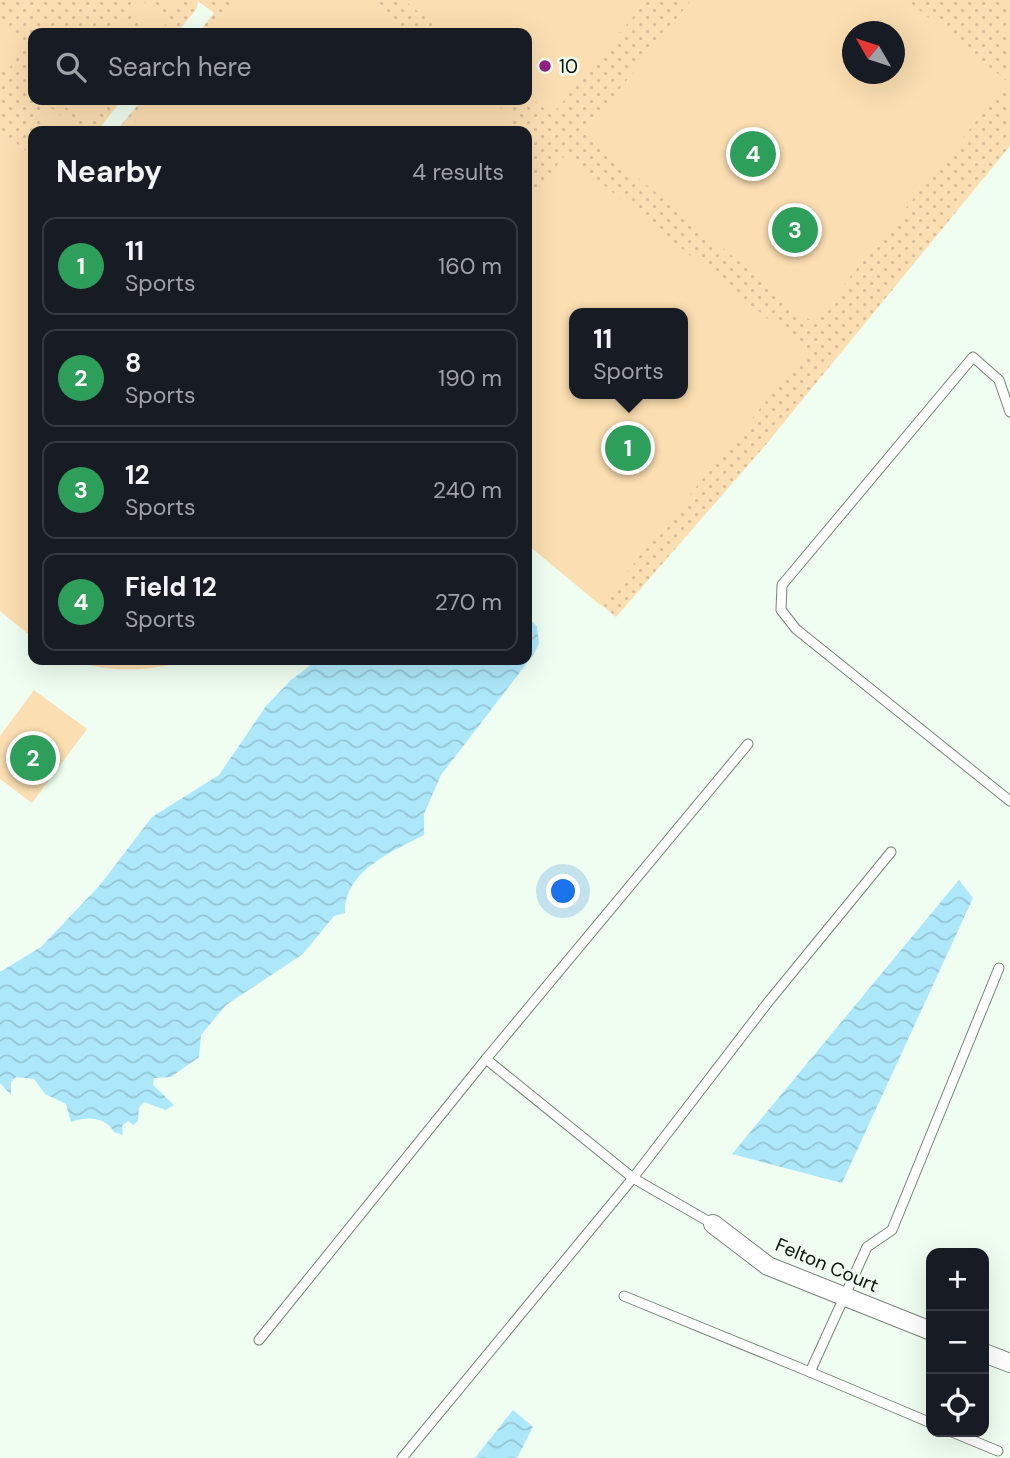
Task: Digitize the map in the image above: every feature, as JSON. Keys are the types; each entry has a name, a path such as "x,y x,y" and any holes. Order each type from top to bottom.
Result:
{"street":[{"name":"Felton Court","path":"713,1224 768,1266 926,1329"},
{"path":"989,1355 1010,1363"}],"lane":[{"path":"1010,412 999,380 973,357 782,585 781,610 796,629 1010,801"},
{"path":"259,1340 486,1059 748,744"},
{"path":"402,1458 633,1178 769,1001 891,852"},
{"path":"810,1372 842,1295 867,1247 892,1230 999,968"},
{"path":"486,1059 633,1178 713,1224"},
{"path":"624,1296 926,1421"},
{"path":"964,1437 998,1451"}],"shaded area":[{"path":"0,0 1010,0 1010,146 763,448 616,617 532,548 532,126 120,126 138,105 532,105 532,28 202,28 214,13 198,1 197,8 181,28 28,28 28,105 118,105 101,126 28,126 28,153 0,130"},
{"path":"134,0 141,0 168,22 163,28 147,28 125,11"},
{"path":"157,0 185,0 174,14"},
{"path":"234,0 367,0 402,28 211,28"},
{"name":"10","path":"404,0 647,0 552,115 536,102 531,105 532,28 438,28"},
{"path":"691,0 907,0 1008,82 813,323 584,133"},
{"path":"120,19 132,28 112,28"},
{"path":"0,24 27,46 8,70 0,63"},
{"path":"63,105 93,105 97,108 85,123"},
{"path":"150,105 497,105 513,117 505,126 132,126"},
{"path":"49,106 74,126 46,126 38,120"},
{"path":"0,130 28,153 28,634 0,611"},
{"path":"566,154 807,351 600,605 532,548 532,196"},
{"path":"90,665 168,665 145,669"},
{"path":"34,690 87,729 32,803 0,779 0,736"}],"water":[{"path":"532,622 537,626 539,643 532,657"},
{"path":"311,665 526,665 441,775 424,814 424,835 372,864 353,885 347,898 345,913 334,916 303,954 226,1005 201,1035 199,1057 171,1077 154,1078 153,1085 174,1105 166,1110 144,1102 139,1108 138,1121 133,1125 128,1121 122,1126 123,1135 96,1119 71,1122 66,1104 45,1094 34,1079 16,1077 11,1082 11,1095 0,1083 0,972 41,947 100,885 152,817 219,775 266,706 290,681"},
{"path":"959,880 973,898 842,1183 732,1154"},
{"path":"513,1410 533,1427 517,1458 475,1458"}],"place":[{"name":"10","path":"545,66"},
{"name":"Field 12","path":"753,154"},
{"name":"12","path":"795,230"},
{"name":"11","path":"628,448"},
{"name":"8","path":"33,758"}]}
